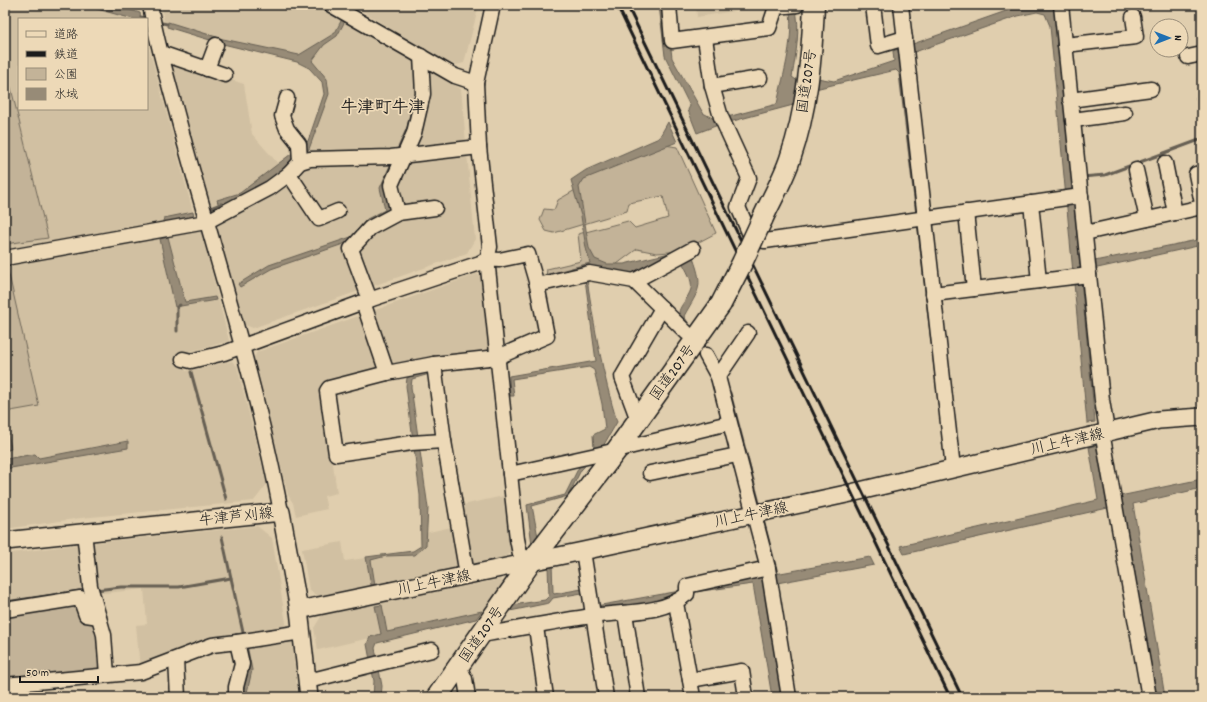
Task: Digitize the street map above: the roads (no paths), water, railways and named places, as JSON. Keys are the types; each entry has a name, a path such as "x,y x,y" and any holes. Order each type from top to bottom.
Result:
{"highway":[{"name":"国道207号","path":"438,697 531,562 616,451 721,304 790,159 802,116 810,66 814,5"}],"main road":[{"name":"川上牛津線","path":"300,610 752,514 1159,420 1202,416"},
{"name":"牛津芦刈線","path":"5,541 281,512 300,610 309,689"}],"street":[{"path":"331,5 455,76 476,83"},
{"path":"493,5 476,83 479,147 490,247 487,259 520,554 531,562"},
{"path":"669,5 672,41 705,38 769,28 776,7 793,5"},
{"path":"874,5 878,46 906,41"},
{"path":"901,5 908,58 918,219 933,294 953,468"},
{"path":"1061,5 1104,432 1113,494 1149,697"},
{"path":"152,15 204,215 242,347 281,512"},
{"path":"1065,45 1136,37 1133,17"},
{"path":"705,38 712,86 723,121 749,178 738,207 752,238 765,241 1081,196"},
{"path":"207,69 216,45"},
{"path":"161,54 224,75"},
{"path":"1189,57 1202,54"},
{"path":"398,213 391,185 397,156 414,133 423,94 421,56"},
{"path":"712,86 760,78"},
{"path":"1070,100 1151,89"},
{"path":"287,98 282,116 287,129 299,144 300,162"},
{"path":"1073,120 1125,113"},
{"path":"5,258 165,230 270,188 290,174 300,162 310,159 397,156 479,147"},
{"path":"1165,163 1175,213"},
{"path":"1136,170 1147,219"},
{"path":"1202,173 1196,174 1202,203"},
{"path":"290,174 319,219 338,212"},
{"path":"1031,203 1039,281"},
{"path":"1085,233 1202,206"},
{"path":"386,373 351,248 370,228 398,213 435,208"},
{"path":"966,212 974,289"},
{"path":"634,281 693,249"},
{"path":"184,359 191,361 242,347 366,301 480,263 487,259 499,260 528,254 537,285 547,336 498,357 435,370 386,373 329,388 326,391 336,454 416,443 444,441"},
{"path":"537,285 589,273 634,281 687,333"},
{"path":"933,294 1089,275"},
{"path":"638,420 622,377 662,308"},
{"path":"718,377 748,332"},
{"path":"706,355 718,377 752,514 768,568 789,697"},
{"path":"435,370 444,441 467,575"},
{"path":"510,474 616,451 729,423"},
{"path":"650,473 737,455"},
{"path":"84,532 91,590 104,635 107,675"},
{"path":"583,551 606,697"},
{"path":"481,635 536,627 593,616 663,607 676,603 687,594 687,586 768,568"},
{"path":"5,610 80,598 86,615 99,617"},
{"path":"676,603 693,697"},
{"path":"625,613 638,697"},
{"path":"536,627 546,697"},
{"path":"14,689 107,675 141,672 176,660 212,645 302,632"},
{"path":"236,697 236,687 242,664 243,641"},
{"path":"309,689 374,666 432,650"},
{"path":"176,660 178,697"},
{"path":"459,666 465,679 468,697"},
{"path":"690,680 742,670 746,697"}],"water":[{"path":"83,5 114,5 140,13 141,18 129,18"},
{"path":"659,5 666,5 672,58 703,113 716,120 777,104 790,42 791,30 789,5 795,5 798,32 792,77 799,82 797,104 718,125 697,133 688,110 690,106 665,56"},
{"path":"1023,5 1054,5 1055,7 1080,264 1202,239 1202,245 1093,269 1080,270 1095,422 1087,423 1050,26 1045,14 1037,12 1018,16 903,56 900,74 896,70 815,89 817,78 834,81 894,61 893,51"},
{"path":"342,19 345,21 337,36 324,45 312,61 327,79 329,94 309,149 296,157 271,182 220,209 217,200 240,193 308,141 324,94 322,82 309,68 297,62 223,44 167,27 168,22 223,39 299,55 335,33"},
{"path":"414,96 417,97 411,128 385,188 390,211 352,241 271,269 240,287 238,284 269,265 351,237 367,219 385,210 380,188 407,127"},
{"path":"668,122 677,142 584,179 579,187 589,248 595,259 607,264 624,264 686,249 635,274 542,279 542,276 590,263 581,216 571,180 586,170 659,138"},
{"path":"193,212 194,217 192,219 162,224 164,218"},
{"path":"168,237 185,302 215,297 216,300 175,307 160,239"},
{"path":"693,258 699,282 696,294 684,316 690,326 688,328 682,322 679,312 691,289 689,275 682,262"},
{"path":"585,279 587,279 599,351 607,387 617,422 602,448 581,470 568,496 532,506 538,537 532,545 527,505 565,495 579,467 594,449 593,435 605,429 602,404 594,370 589,367 512,379 514,396 510,396 509,376 596,361"},
{"path":"489,364 489,366 440,371 412,379 411,387 428,508 426,545 415,555 386,556 371,560 375,585 371,585 366,557 413,551 421,546 420,495 406,386 407,378 436,368"},
{"path":"5,426 7,426 11,449 5,451"},
{"path":"128,441 128,448 5,469 5,459 35,454 39,458"},
{"path":"1098,445 1120,496 1202,479 1202,488 1133,504 1165,697 1155,697 1121,505 904,554 900,546 1098,500 1089,447"},
{"path":"870,557 874,565 777,583 783,697 772,697 753,584 680,594 662,603 597,611 582,593 553,598 549,603 510,611 513,605 545,600 549,596 548,566 552,564 554,594 582,589 596,606"},
{"path":"87,589 85,597 5,607 5,601"},
{"path":"382,605 387,632 482,611 476,619 377,643 375,648 382,686 381,697 373,697 374,681 367,644 370,637 381,634 375,606"},
{"path":"247,645 252,670 246,697 241,697 244,647"}],"waterway":[{"path":"157,22 167,24"},
{"path":"900,74 917,215"},
{"path":"1197,98 1202,130"},
{"path":"1082,177 1105,175 1202,139"},
{"path":"208,209 221,204"},
{"path":"918,223 939,402"},
{"path":"177,331 177,307 180,305"},
{"path":"191,372 226,499"},
{"path":"730,393 759,503"},
{"path":"763,520 777,573"},
{"path":"222,537 244,637"},
{"path":"96,590 121,587 179,587 231,578"}],"railway":[{"path":"617,5 950,697"},
{"path":"627,5 962,697"}],"district":[{"name":"牛津町牛津","path":"383,106"}]}
